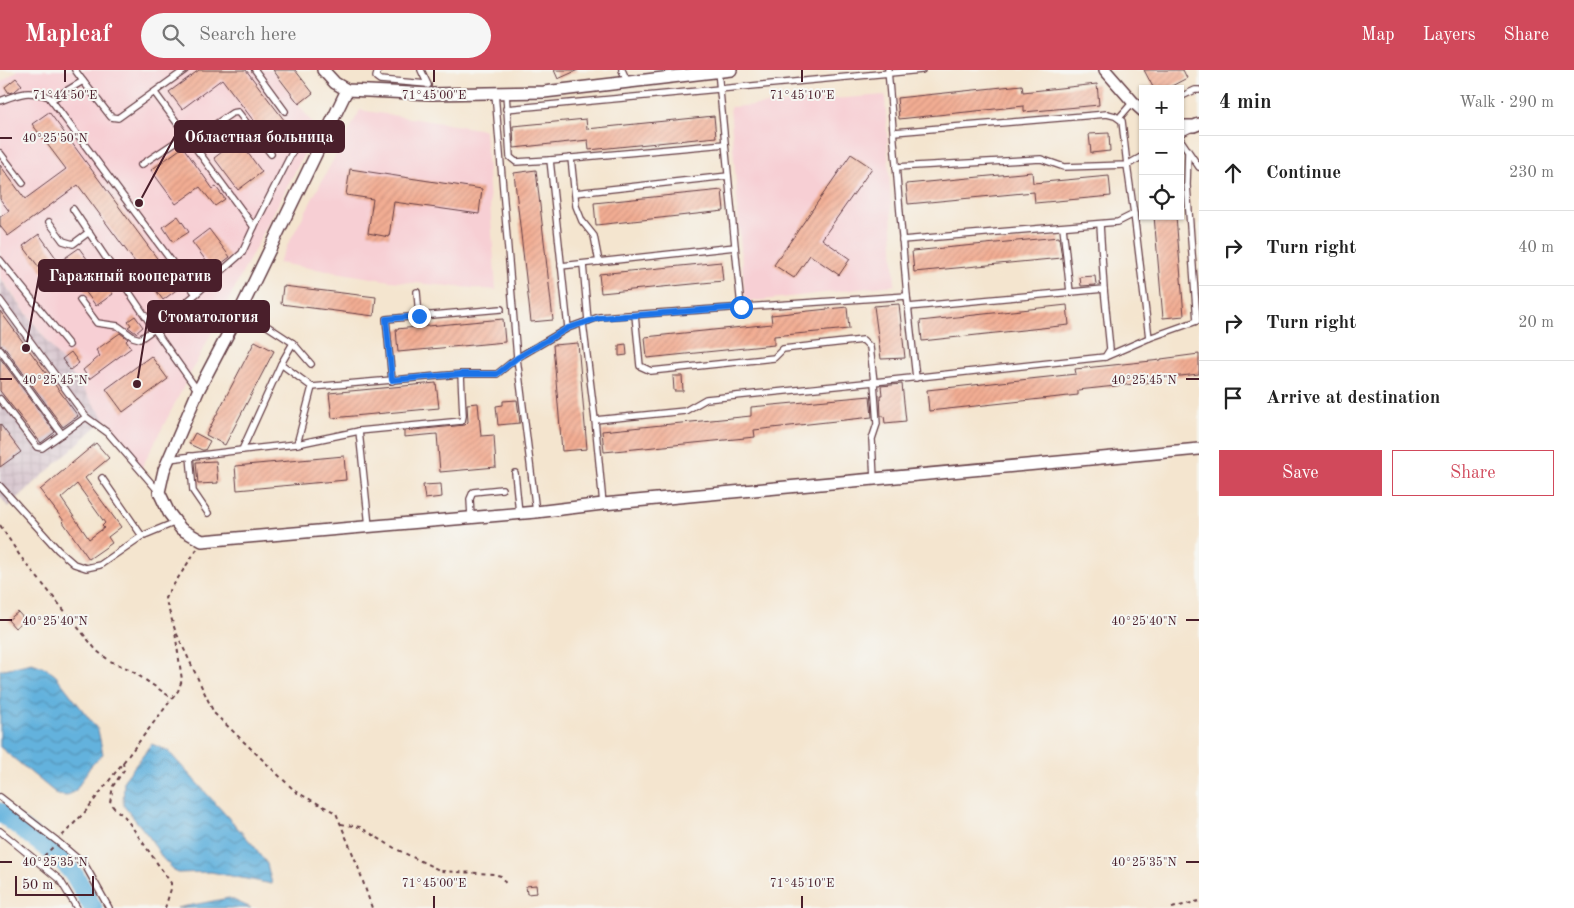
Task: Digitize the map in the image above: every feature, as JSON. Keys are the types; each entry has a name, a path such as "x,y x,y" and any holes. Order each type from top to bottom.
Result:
{"street":[{"path":"323,70 335,83 347,90 430,89 500,93 544,92 731,70"},
{"path":"1105,70 1139,107"},
{"path":"347,90 241,309 198,391 164,470 159,492 168,513 181,529 202,541 1199,450"}],"lane":[{"path":"75,70 110,117 118,118 185,70"},
{"path":"255,70 285,111"},
{"path":"378,70 376,77 380,80 430,89"},
{"path":"421,70 430,89"},
{"path":"622,70 628,83"},
{"path":"506,109 888,71 922,70"},
{"path":"718,71 741,307"},
{"path":"888,71 908,307 916,378"},
{"path":"51,100 83,81"},
{"path":"1184,95 1199,90"},
{"path":"0,101 20,94 34,92 48,97 196,294"},
{"path":"155,93 254,227"},
{"path":"500,93 506,109 510,157 516,162 725,144"},
{"path":"500,93 517,358 536,512"},
{"path":"1118,118 1133,102"},
{"path":"192,141 232,113 238,112 272,154"},
{"path":"894,132 1107,114 1115,116 1122,121 1149,338"},
{"path":"1184,132 1196,125"},
{"path":"140,165 186,135"},
{"path":"80,300 97,323 118,326 133,337 140,339 154,329 242,253 300,137"},
{"path":"1184,144 1199,166"},
{"path":"595,420 685,411 706,399 1105,357 1149,338 1197,321 1187,185 1188,150"},
{"path":"0,153 23,183"},
{"path":"571,158 576,206 582,221 594,236 599,262"},
{"path":"896,167 1041,160 1064,168 1127,165 1139,158"},
{"path":"550,160 568,328"},
{"path":"575,193 728,176"},
{"path":"73,209 198,391"},
{"path":"902,240 1118,222 1134,214"},
{"path":"49,222 63,241 73,244 89,232"},
{"path":"1100,224 1110,349 1105,357"},
{"path":"1063,227 1070,292"},
{"path":"561,266 735,247"},
{"path":"0,260 69,345"},
{"path":"583,264 586,322 603,504"},
{"path":"908,307 1104,289"},
{"path":"416,292 419,316"},
{"path":"282,364 312,388 461,374 497,374 517,358 568,328 599,318 907,296"},
{"path":"0,300 86,417 108,433 159,492"},
{"path":"241,309 293,343 311,364"},
{"path":"392,380 386,319 501,309"},
{"path":"635,315 640,366 651,371 774,358 783,349 863,340 870,347 874,382 877,424 872,439 874,479"},
{"path":"242,450 293,343"},
{"path":"0,350 62,434"},
{"path":"168,459 297,444 359,431 462,421 461,374"},
{"path":"297,444 312,388"},
{"path":"0,399 37,447 42,448 86,417"},
{"path":"359,431 369,526"},
{"path":"190,456 193,491 208,513"},
{"path":"515,473 519,513"},
{"path":"102,478 142,536"},
{"path":"0,486 58,550 74,564 86,568 100,566 142,536 176,522"},
{"path":"472,517 470,499 473,492 502,489"},
{"path":"0,797 85,865 109,908"},
{"path":"0,831 60,880 77,908"}],"path":[{"path":"0,526 20,556 97,650 110,661 129,669 172,698"},
{"path":"39,862 85,812 178,691 182,680 175,630 166,598 202,541"},
{"path":"175,630 214,713 296,792 336,813 357,864 372,908"},
{"path":"123,762 124,770 113,786 110,803 125,818 170,883 171,889 165,908"},
{"path":"341,824 360,827 396,849 442,871 494,874 501,876 506,884"},
{"path":"1172,908 1199,901"}],"shaded area":[{"path":"18,70 272,70 317,129 141,469 0,277 0,83"},
{"path":"885,95 895,285 745,302 730,107"},
{"path":"360,110 485,130 496,290 391,281 278,263"},
{"path":"0,278 105,419 8,507 0,496"}],"water":[{"path":"32,663 46,668 56,676 98,730 103,754 90,767 76,790 67,796 58,795 0,747 0,670"},
{"path":"152,744 168,751 254,846 267,864 272,884 211,872 177,873 163,859 150,838 123,805 124,780"},
{"path":"229,898 251,908 177,908"}],"building":[{"path":"199,70 246,70 294,133 274,148 222,79 182,109 169,92"},
{"path":"273,70 295,70 313,93 299,104"},
{"path":"554,70 578,70 558,79"},
{"path":"1144,70 1183,70 1187,78 1174,85 1152,85"},
{"path":"16,78 22,85 9,93 5,87"},
{"path":"1097,84 1099,105 1024,112 1024,106 899,119 897,98 1022,85 1023,92"},
{"path":"49,112 179,288 163,300 78,185 8,236 0,226 0,217 9,211 0,199 0,165 25,199 66,169 32,124"},
{"path":"714,116 716,137 589,150 588,140 514,148 513,126 586,119 587,129"},
{"path":"1109,133 1110,151 1091,153 1089,134"},
{"path":"238,140 262,172 238,190 214,158"},
{"path":"183,147 213,189 216,187 225,199 215,206 200,187 176,204 151,170"},
{"path":"851,154 872,168 822,239 850,259 839,275 810,255 794,278 774,265"},
{"path":"350,169 482,189 479,214 394,202 389,237 368,233 373,199 346,195"},
{"path":"536,170 553,320 531,322 514,173"},
{"path":"1032,172 1033,183 1109,176 1111,196 1035,203 1034,192 908,204 906,184"},
{"path":"722,190 724,211 596,225 594,203"},
{"path":"178,216 189,232 173,242 163,227"},
{"path":"1154,220 1176,220 1184,316 1163,318"},
{"path":"209,229 230,257 213,270 192,242"},
{"path":"39,234 59,262 79,248 113,294 96,306 74,276 56,290 23,246"},
{"path":"1059,237 1062,258 914,272 912,251"},
{"path":"721,262 723,281 601,293 599,274"},
{"path":"1095,276 1096,285 1081,286 1080,277"},
{"path":"283,286 376,297 374,316 281,304"},
{"path":"899,304 905,358 881,359 874,306"},
{"path":"1067,305 1069,325 922,341 920,321"},
{"path":"847,307 849,329 774,336 774,345 647,358 645,337 772,324 771,315"},
{"path":"0,311 78,416 63,427 4,347 0,345"},
{"path":"135,316 143,327 136,333 128,327 131,325 128,321"},
{"path":"503,319 505,342 398,352 396,329"},
{"path":"120,333 128,339 126,341 131,348 89,379 83,370 100,356 96,350"},
{"path":"255,341 274,351 225,445 206,435"},
{"path":"578,343 587,449 562,451 553,345"},
{"path":"626,344 627,355 619,356 619,345"},
{"path":"71,352 79,363 70,370 62,359"},
{"path":"1199,354 1199,374 1153,379 1153,382 1078,390 1078,395 929,411 927,390 1076,374 1075,369"},
{"path":"151,356 168,379 123,412 106,389"},
{"path":"0,358 55,432 41,443 0,391"},
{"path":"673,376 682,376 683,391 674,391"},
{"path":"436,383 439,408 332,418 329,393"},
{"path":"902,384 906,421 885,423 884,416 881,416 881,386"},
{"path":"870,396 872,417 754,430 755,437 604,452 602,431 751,416 751,407"},
{"path":"517,400 520,423 498,425 496,406 503,405 503,401"},
{"path":"478,403 481,436 494,435 496,467 440,472 437,434 404,437 404,431 465,425 468,422 467,404"},
{"path":"0,424 21,452 0,467"},
{"path":"195,433 210,441 205,450 189,444"},
{"path":"96,443 109,458 85,478 121,527 108,537 112,543 89,559 64,521 40,490","holes":["77,484 105,523 102,526 104,528 89,539 61,498"]},
{"path":"344,456 346,480 237,490 235,466"},
{"path":"216,461 218,483 198,484 196,462"},
{"path":"441,484 442,497 425,499 423,485"},
{"path":"18,612 25,620 15,628 8,620"},
{"path":"536,885 537,893 527,894 526,886"}],"waterway":[{"path":"0,812 60,858 75,876 93,908"}],"place":[{"name":"Областная больница","path":"139,203"},
{"name":"Гаражный кооператив","path":"26,348"},
{"name":"Стоматология","path":"137,384"}],"route":[{"path":"419,316 386,319 392,380 461,374 497,374 517,358 568,328 599,318 741,307"}]}
